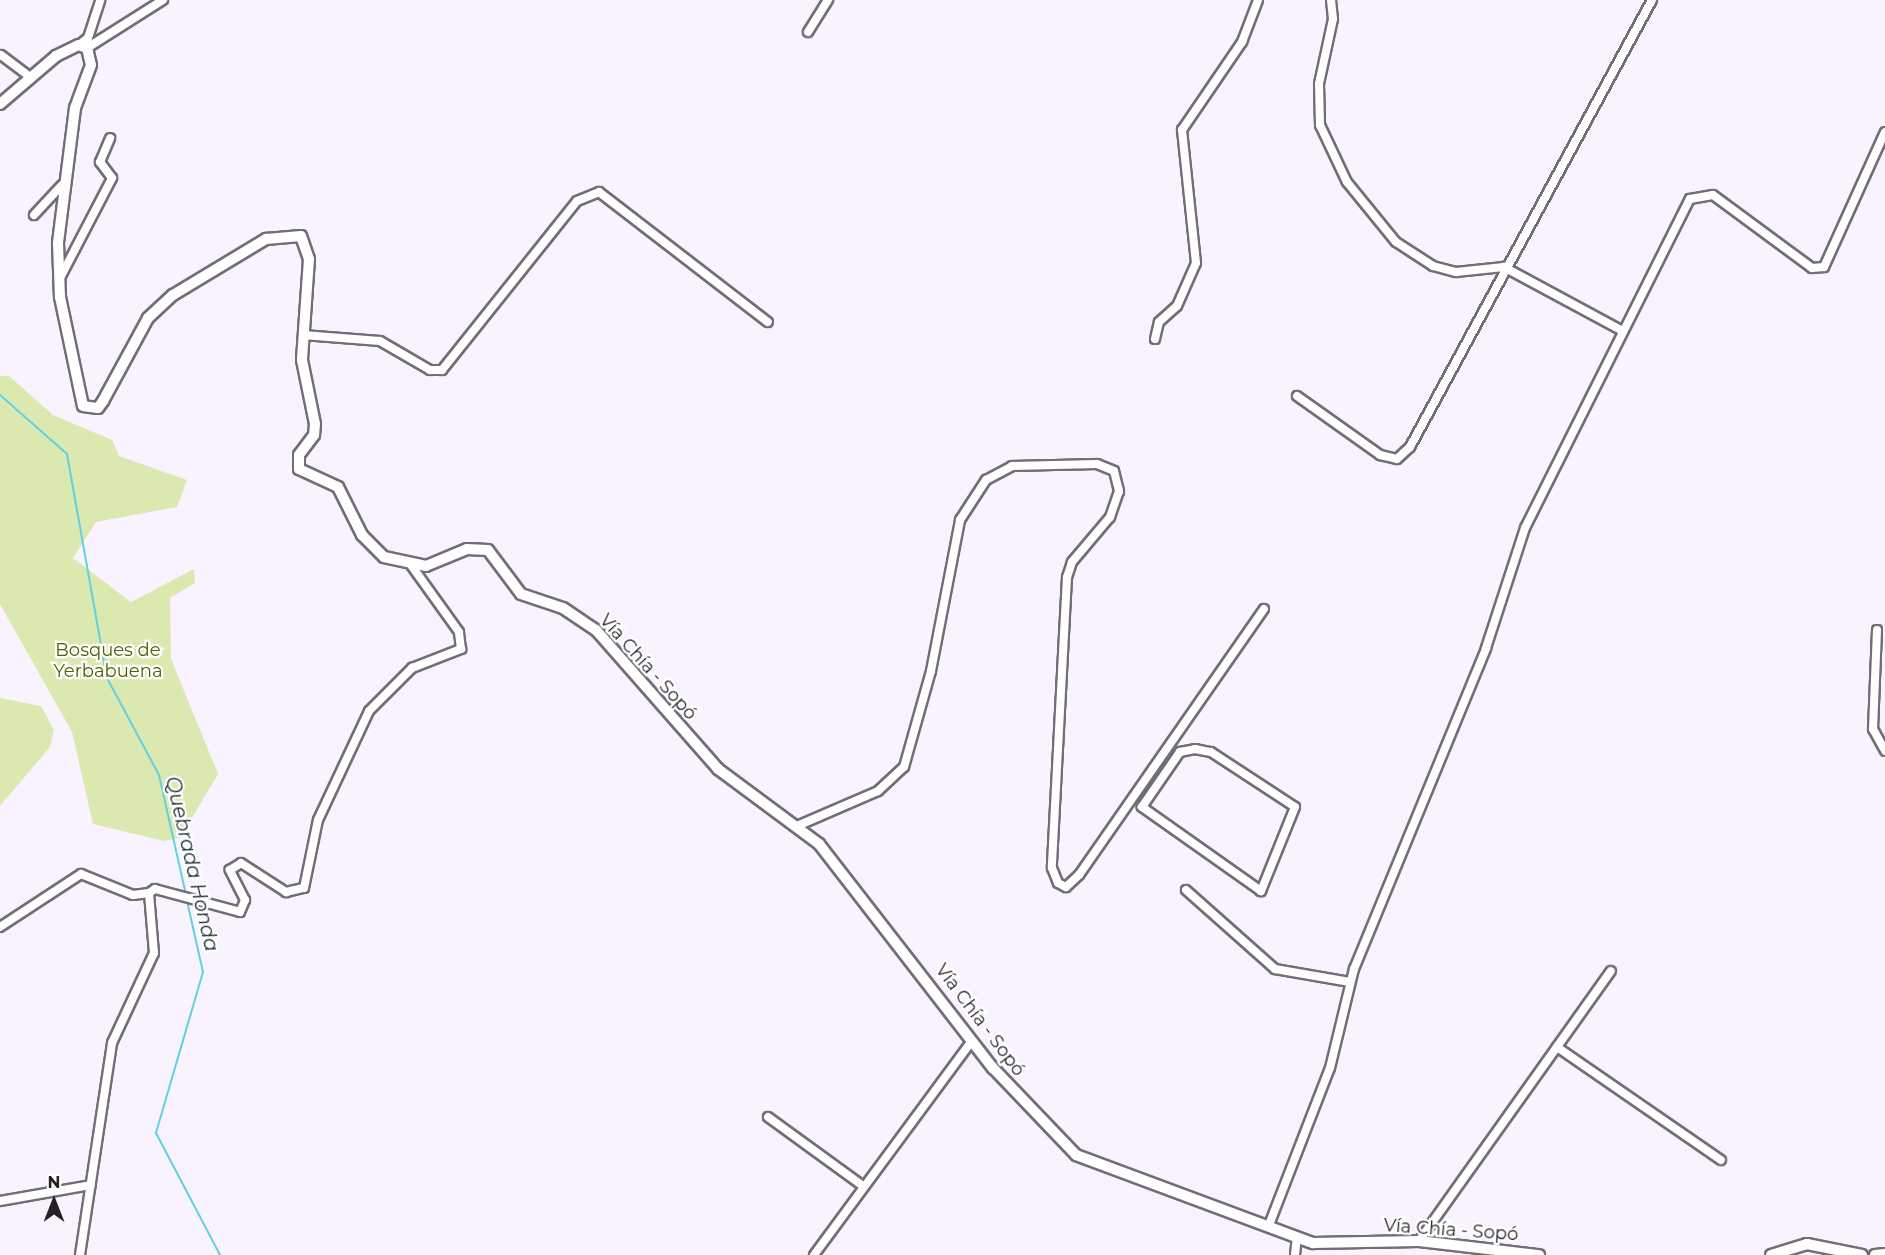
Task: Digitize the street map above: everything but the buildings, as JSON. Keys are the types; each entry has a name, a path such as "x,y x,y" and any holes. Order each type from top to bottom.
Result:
{"street":[{"path":"83,46 88,38 100,0"},
{"path":"0,105 30,77 163,0"},
{"path":"808,32 828,0"},
{"path":"1155,339 1159,322 1177,306 1196,263 1182,130 1242,42 1258,0"},
{"path":"1331,0 1333,19 1319,84 1320,125 1347,182 1396,242 1433,266 1456,272 1504,267 1623,331"},
{"path":"1297,396 1354,440 1397,459 1410,447 1504,267 1652,0"},
{"name":"Vía Chía - Sopó","path":"83,46 91,65 75,108 62,185 58,281 78,392 89,409 103,401 148,318 173,295 285,233 301,236 308,250 303,335 315,424 314,435 299,455 298,469 338,487 362,536 384,556 411,565 445,563 477,547 488,550 521,594 563,608 596,630 711,762 752,798 797,826 861,892 972,1041 1014,1093 1088,1162 1269,1225 1297,1237 1324,1244 1419,1241 1539,1255"},
{"path":"1,55 30,77"},
{"path":"1269,1225 1330,1068 1350,982 1486,648 1525,528 1690,199 1700,193 1713,195 1812,268 1824,267 1885,132"},
{"path":"58,281 112,178 100,162 110,138"},
{"path":"34,215 62,185"},
{"path":"303,335 380,341 430,370 442,370 577,201 599,192 768,322"},
{"path":"797,826 878,791 904,767 931,671 960,520 986,480 1012,466 1097,464 1114,471 1119,491 1110,517 1072,562 1067,577 1052,868 1058,884 1072,883 1159,762 1264,609"},
{"path":"0,927 81,874 133,895 149,893 155,889 183,900 240,912 245,900 230,870 241,863 286,892 304,888 318,820 369,711 412,668 461,649 459,632 411,565"},
{"path":"1877,630 1873,729 1885,751"},
{"path":"1204,749 1295,807 1260,891 1145,814 1142,807 1168,769 1180,752 1204,749"},
{"path":"1159,762 1168,769"},
{"path":"1186,890 1275,969 1350,982"},
{"path":"80,1255 112,1043 154,953 149,893"},
{"path":"1419,1241 1611,971"},
{"path":"814,1255 972,1041"},
{"path":"1557,1047 1721,1160"},
{"path":"768,1117 863,1186"},
{"path":"0,1201 91,1185"},
{"path":"1295,1255 1297,1237"},
{"path":"1771,1255 1807,1244 1862,1255"},
{"path":"1875,1255 1885,1254"}],"green space":[{"name":"Bosques de Yerbabuena","path":"0,376 9,376 53,415 112,440 119,456 187,480 177,507 96,522 73,558 131,602 194,569 195,583 170,598 171,659 218,774 180,838 164,841 93,824 72,732 0,604"},
{"name":"Bosques de Yerbabuena","path":"0,698 41,706 54,730 50,747 0,806"}],"waterway":[{"name":"Quebrada Honda","path":"0,395 67,454 107,678 159,775 186,895"},
{"name":"Quebrada Honda","path":"187,901 203,972 156,1133 220,1255"}]}
